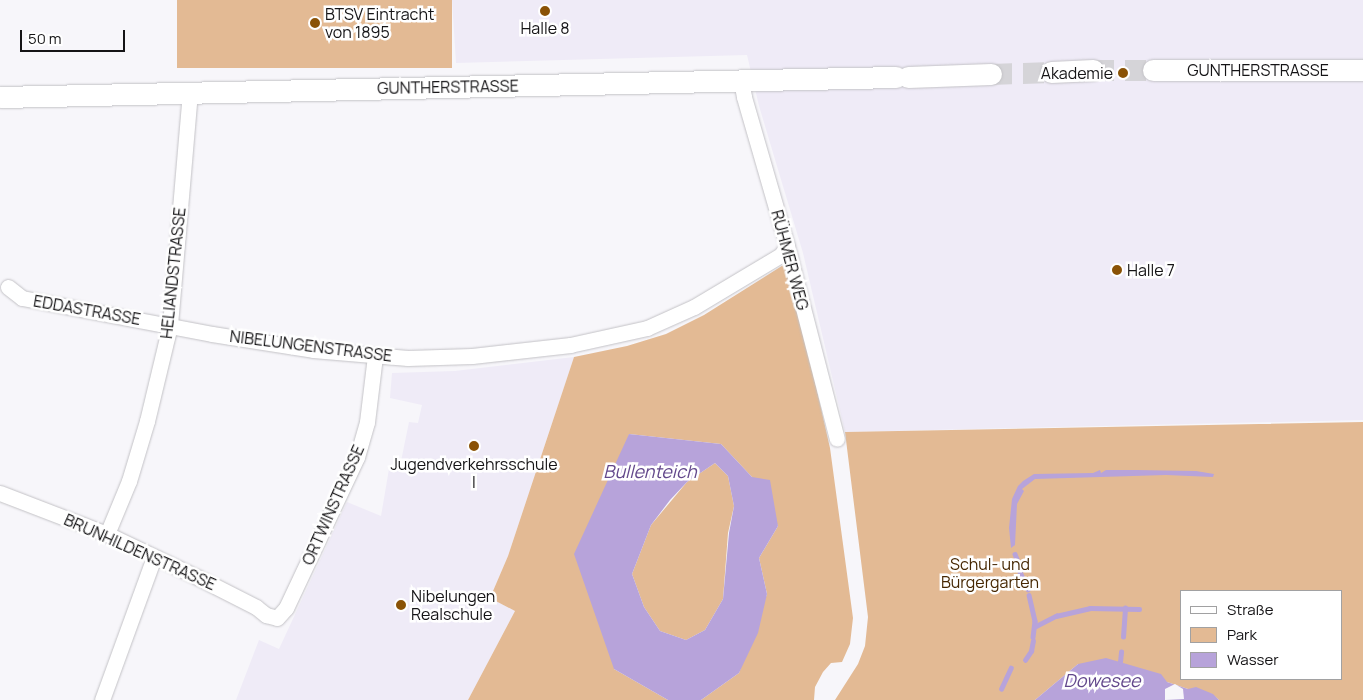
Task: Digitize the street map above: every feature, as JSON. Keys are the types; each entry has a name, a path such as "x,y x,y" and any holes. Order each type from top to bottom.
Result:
{"street":[{"path":"1051,72 1093,70"},
{"name":"GUNTHERSTRASSE","path":"1153,70 1363,70"},
{"name":"GUNTHERSTRASSE","path":"0,97 991,74"},
{"name":"RÜHMER WEG","path":"741,81 788,246 837,439"},
{"name":"HELIANDSTRASSE","path":"108,534 129,481 145,428 170,325 190,94"},
{"name":"NIBELUNGENSTRASSE","path":"170,325 313,350 375,356 444,358 498,354 570,345 629,333 670,320 781,255 788,246"},
{"name":"EDDASTRASSE","path":"8,287 22,298 170,325"},
{"name":"ORTWINSTRASSE","path":"277,618 286,608 357,457 367,422 375,356"},
{"name":"BRUNHILDENSTRASSE","path":"0,492 108,534 256,607 266,615 277,618"},
{"path":"102,700 154,557"}],"shaded area":[{"path":"452,0 1363,0 1363,420 845,432 803,253 759,106 747,55 456,63"},
{"path":"574,357 508,556 490,598 515,611 468,700 236,700 259,640 279,649 347,502 381,516 389,469 399,471 409,422 418,423 422,405 390,398 392,373 455,371"}],"green space":[{"name":"BTSV Eintracht von 1895","path":"177,0 452,0 452,68 177,68"},
{"path":"788,262 830,448 853,618 850,644 842,662 831,663 823,672 815,687 814,700 701,700 739,673 767,594 759,558 778,526 752,477 721,444 629,434 614,669 668,700 468,700 515,611 490,598 508,556 574,357 627,346 666,334 704,315"},
{"name":"Schul- und Bürgergarten","path":"1363,422 1363,700 1219,700 1212,694 1167,682 1078,664 1035,700 835,700 858,664 865,646 868,617 845,432"},
{"path":"715,463 728,476 734,506 728,533 723,599 705,630 686,640 660,631 644,607 632,574 651,525 687,482"}],"water":[{"name":"Bullenteich","path":"629,434 721,444 752,477 770,480 778,526 759,558 767,594 758,633 739,673 701,700 668,700 614,669 574,554","holes":["715,463 728,476 734,506 729,533 723,599 705,630 686,640 660,631 644,607 632,574 651,525 687,482"]},
{"path":"1100,470 1101,473 1106,470 1136,470 1196,471 1214,474 1213,477 1166,475 1035,479 1022,489 1024,491 1017,504 1015,545 1011,548 1009,528 1012,499 1018,486 1023,481 1034,474 1093,473"},
{"name":"Dowesee","path":"1106,658 1161,674 1167,682 1188,689 1196,687 1213,694 1219,700 1035,700 1078,664"}],"pier":[{"path":"1175,684 1183,689 1184,699 1165,700 1165,689"}],"waterway":[{"path":"1015,554 1017,559"},
{"path":"1020,572 1028,589"},
{"path":"1029,595 1035,621 1033,637"},
{"path":"1034,627 1056,616 1090,608 1139,609"},
{"path":"1123,637 1125,608"},
{"path":"1025,660 1031,651 1033,641"},
{"path":"1120,662 1121,652"},
{"path":"1001,689 1011,668"}],"tunnel":[{"path":"1093,70 1153,70"},
{"path":"991,74 1051,72"}],"place":[{"name":"Halle 8","path":"545,11"},
{"name":"BTSV Eintracht von 1895","path":"315,23"},
{"name":"Akademie","path":"1123,73"},
{"name":"Halle 7","path":"1117,270"},
{"name":"Jugendverkehrsschule I","path":"474,446"},
{"name":"Nibelungen Realschule","path":"401,605"}]}
